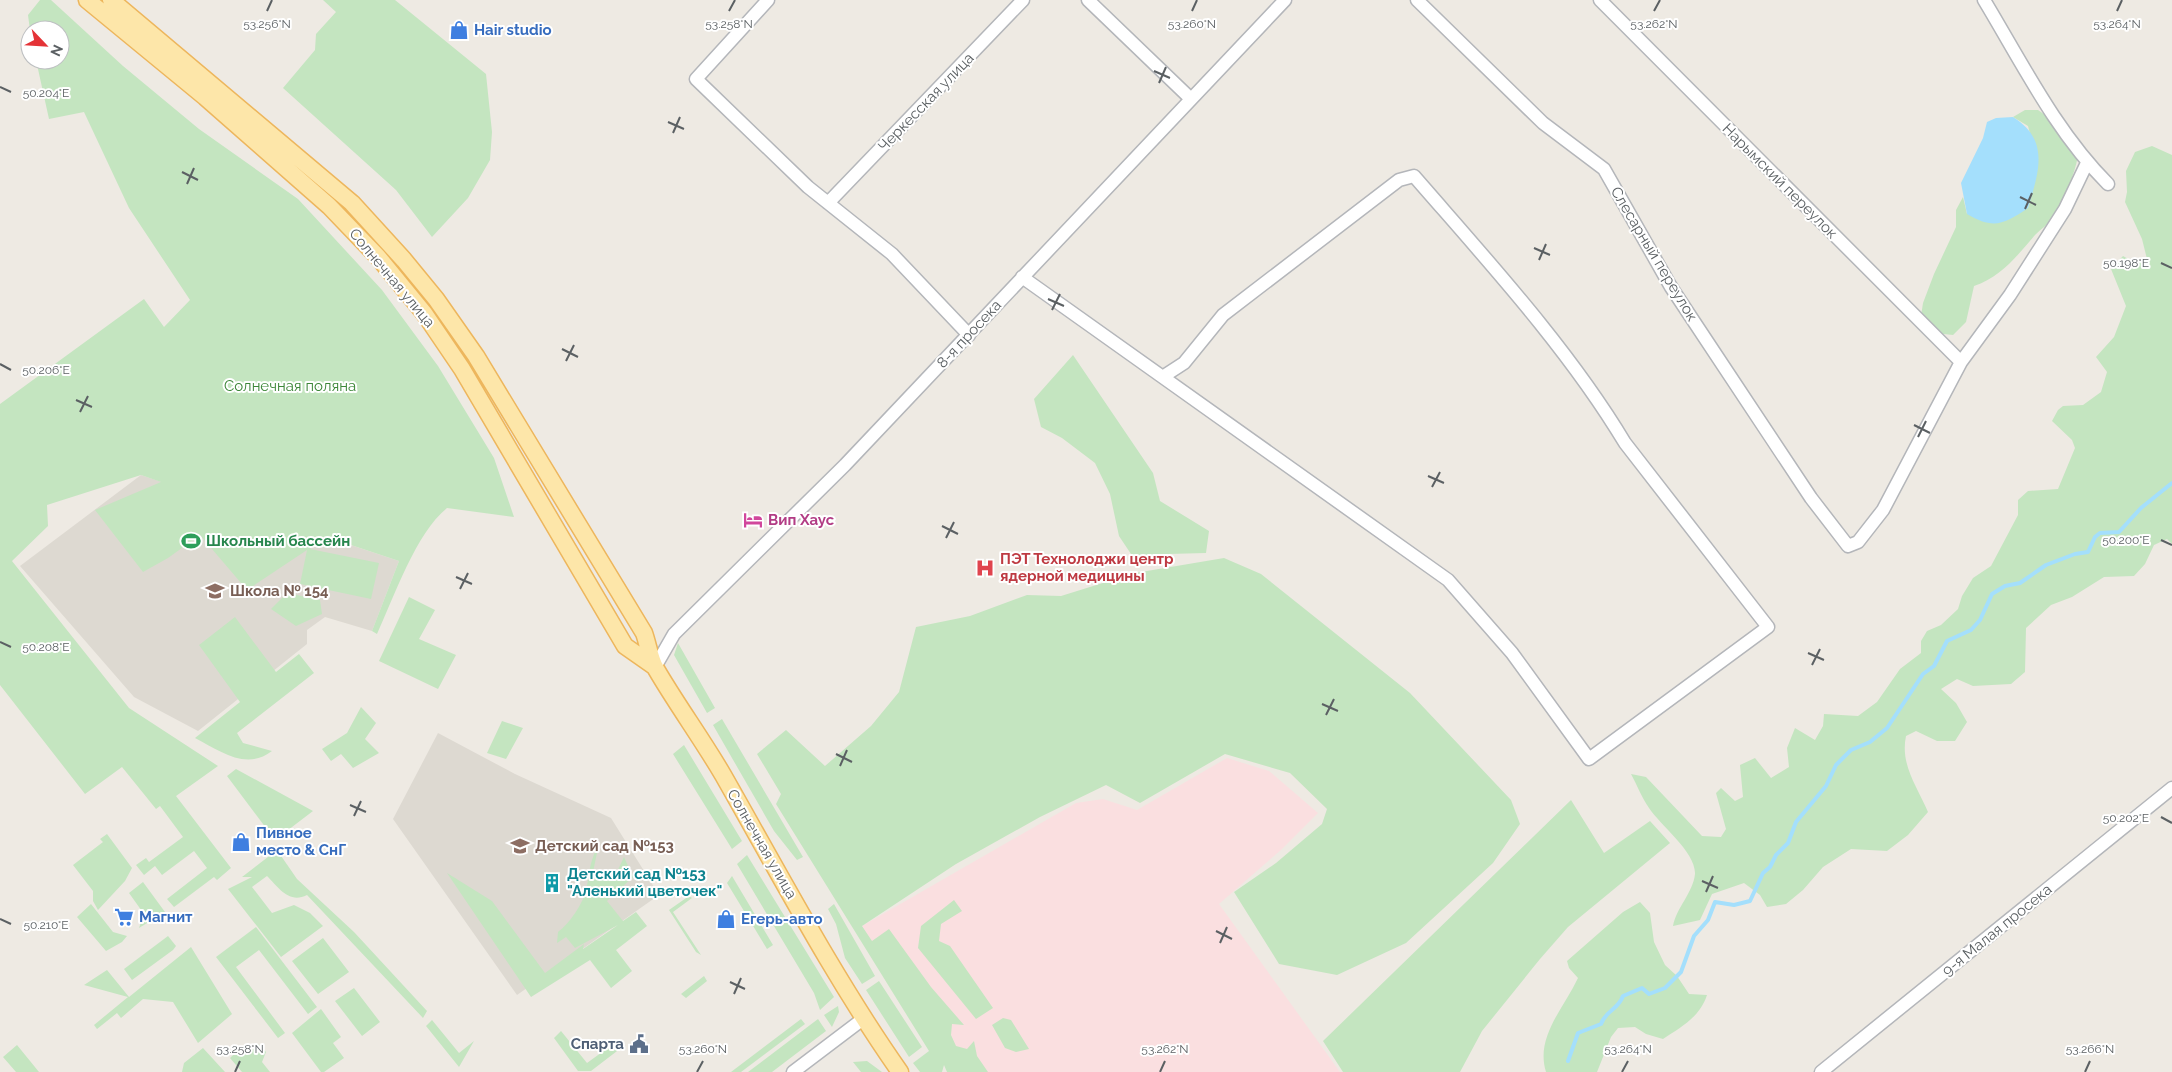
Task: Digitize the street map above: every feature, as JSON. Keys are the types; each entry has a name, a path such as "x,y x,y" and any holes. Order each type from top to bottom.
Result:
{"main road":[{"name":"Солнечная улица","path":"87,0 199,92 329,206 378,257 424,312 462,369 625,646 655,668"},
{"name":"Солнечная улица","path":"111,0 352,204 436,299 476,356 644,633 655,668 699,734 816,938 852,995 863,1019 900,1072"}],"street":[{"path":"768,0 696,79 808,188 892,254 969,335"},
{"name":"Черкесская улица","path":"828,203 1023,0"},
{"path":"1088,0 1191,99"},
{"name":"8-я просека","path":"655,668 674,634 845,465 1285,0"},
{"name":"Слесарный переулок","path":"1417,0 1543,123 1604,169 1670,287 1811,498 1848,546 1858,542 1883,510 1961,362"},
{"name":"Нарымский переулок","path":"1600,0 1961,362"},
{"path":"1984,0 2060,124 2087,163 2108,184"},
{"path":"1961,362 2010,295 2065,210 2087,163"},
{"path":"1022,277 1164,376 1448,580 1512,653 1589,759 1768,627 1625,443 1605,410 1525,306 1414,176 1399,180 1222,315 1184,363 1164,376"},
{"name":"9-я Малая просека","path":"1821,1072 2172,788"},
{"path":"793,1072 863,1019"}],"shaded area":[{"name":"Школа № 154","path":"141,475 399,561 372,631 325,617 307,630 307,644 198,731 134,697 20,566"},
{"name":"Детский сад №153","path":"438,733 515,774 611,818 659,895 517,995 393,819"},
{"path":"1227,758 1269,771 1318,813 1281,850 1219,904 1340,1072 956,1072 924,1027 862,926 1076,803 1103,799 1137,810"}],"green space":[{"name":"Солнечная поляна","path":"40,0 51,0 123,66 199,129 298,199 382,290 438,366 494,458 514,517 447,508 425,533 416,549 398,584 377,634 372,631 399,561 327,537 310,549 379,563 371,599 300,584 307,550 247,590 200,535 168,558 143,572 95,510 161,482 141,475 47,505 48,526 12,561 129,708 218,766 176,796 231,868 217,880 214,877 174,907 167,899 207,868 194,851 162,875 155,866 144,875 136,865 146,858 149,862 183,837 160,806 156,809 122,767 85,794 0,685 0,404 144,299 164,327 190,300 129,208 84,112 49,119 38,70 70,70 70,20 29,20 28,15"},
{"path":"323,0 395,0 486,74 492,132 490,160 468,198 432,237 396,190 283,88 315,50 316,34 336,12"},
{"path":"2025,110 2038,110 2048,117 2078,156 2069,185 2056,213 2049,222 2000,271 1984,282 1974,286 1966,322 1953,335 1934,333 1921,316 1923,303 1956,227 1956,210 1963,197 1967,214 2028,208 2038,166 2028,126 2013,117"},
{"path":"2152,146 2172,155 2172,544 2167,539 2154,545 2145,564 2134,576 2104,577 2072,597 2051,605 2026,628 2025,672 2011,684 1973,686 1957,679 1941,689 1956,703 1967,722 1955,741 1937,741 1916,731 1906,736 1905,756 1907,766 1928,812 1908,835 1887,851 1851,849 1823,867 1803,890 1786,904 1767,907 1760,895 1744,883 1712,894 1700,920 1673,926 1677,913 1694,881 1694,866 1684,848 1649,808 1631,774 1646,777 1702,836 1721,837 1726,829 1716,793 1721,788 1735,801 1743,797 1740,765 1755,758 1771,778 1789,767 1787,748 1795,728 1815,740 1823,726 1824,714 1858,716 1877,702 1900,669 1921,653 1921,641 1927,631 1941,625 1958,609 1962,596 1973,578 1991,566 2018,515 2018,500 2028,491 2058,489 2075,448 2072,440 2052,421 2058,410 2063,406 2083,405 2101,392 2107,372 2096,357 2114,337 2126,306 2111,269 2123,256 2130,260 2148,263 2142,239 2125,202 2127,192 2126,171 2135,152"},
{"path":"1073,355 1153,473 1160,501 1209,531 1206,553 1168,554 1135,560 1119,536 1110,494 1095,463 1062,438 1041,427 1034,399"},
{"path":"1224,558 1261,574 1410,693 1511,800 1520,824 1493,863 1406,943 1337,975 1279,964 1234,892 1276,863 1322,824 1327,809 1290,773 1225,754 1140,803 1106,785 1040,817 956,864 862,926 872,941 889,929 931,987 964,1025 952,1024 951,1035 956,1046 967,1049 974,1041 977,1056 988,1072 947,1072 944,1065 942,1072 920,1072 913,1063 929,1051 776,804 781,794 757,754 786,730 825,766 871,726 899,692 916,627 970,616 1027,595 1061,596 1135,573"},
{"path":"287,593 320,600 322,614 296,626 271,609"},
{"path":"409,597 435,610 419,639 456,655 438,689 379,661"},
{"path":"235,617 276,672 299,654 314,673 237,733 243,743 272,751 262,757 253,759 233,757 195,738 240,702 199,645"},
{"path":"678,643 715,708 707,713 674,655"},
{"path":"361,707 376,723 365,739 379,753 353,768 341,754 331,761 322,749 347,733"},
{"path":"722,719 803,857 797,860 774,831 713,725"},
{"path":"502,721 523,728 506,759 487,753"},
{"path":"684,745 742,841 732,849 673,754"},
{"path":"236,769 313,811 275,840 227,776"},
{"path":"1571,800 1604,853 1650,821 1670,843 1568,927 1482,1031 1460,1072 1343,1072 1323,1041"},
{"path":"107,834 132,868 125,881 98,910 93,901 93,891 73,865 103,842 100,839"},
{"path":"277,850 297,879 354,932 427,1011 423,1018 307,895 295,898 290,896 280,890 267,876 252,887 272,913 294,905 310,913 323,926 281,957 228,889 252,877 242,877"},
{"path":"595,852 597,853 593,872 614,878 624,857 633,877 607,901 623,921 636,912 647,926 616,950 632,971 611,988 590,960 531,997 447,873 492,901 545,973 584,944 583,949 618,925 575,948 566,937 557,943 558,932 567,924 582,901"},
{"path":"747,855 834,997 820,1010 814,993 737,864"},
{"path":"732,876 773,945 767,949 727,883"},
{"path":"143,882 165,912 139,928 144,914 129,893"},
{"path":"689,896 692,898 673,912 701,955 696,952 669,910"},
{"path":"954,900 962,911 941,924 939,941 950,946 993,1008 976,1019 918,948 921,926"},
{"path":"1640,902 1650,913 1654,942 1665,965 1677,976 1689,994 1707,995 1704,1003 1689,1021 1663,1039 1646,1034 1635,1027 1618,1028 1611,1037 1597,1072 1546,1072 1544,1047 1548,1035 1578,978 1569,968 1567,961 1623,912"},
{"path":"91,904 113,932 127,936 122,942 106,951 77,917"},
{"path":"834,904 875,976 862,984 845,958 836,924 828,909"},
{"path":"256,927 317,1007 308,1014 259,950 236,967 285,1033 278,1038 216,957"},
{"path":"168,936 176,946 173,950 132,980 124,969"},
{"path":"323,938 349,972 318,994 292,961"},
{"path":"191,947 232,1014 198,1043 173,1002 143,999 121,1018 117,1013 97,1029 94,1025 128,997 84,985 107,970 129,997"},
{"path":"704,976 707,981 686,998 681,994"},
{"path":"879,981 922,1047 909,1057 866,990"},
{"path":"354,988 380,1022 362,1036 335,1001"},
{"path":"838,1006 839,1012 832,1027 824,1015"},
{"path":"321,1009 341,1037 333,1043 344,1058 324,1072 321,1072 292,1033"},
{"path":"1003,1018 1011,1020 1029,1049 1016,1052 1005,1048 992,1025"},
{"path":"801,1019 805,1024 741,1072 731,1072"},
{"path":"818,1019 826,1031 772,1072 748,1072"},
{"path":"432,1020 459,1053 474,1041 459,1067 426,1026"},
{"path":"561,1031 587,1063 616,1042 621,1048 591,1071 578,1071 554,1038"},
{"path":"258,1044 266,1052 262,1062 270,1072 242,1072 230,1058 242,1047 248,1054"},
{"path":"17,1045 39,1072 16,1072 3,1057"},
{"path":"203,1048 225,1072 182,1072 184,1063"},
{"path":"867,1061 882,1072 861,1072 853,1062"}],"water":[{"path":"2013,117 2025,126 2037,146 2038,169 2036,182 2028,208 2012,218 1999,223 1985,222 1967,214 1961,183 1983,138 1987,122 1996,118"}],"waterway":[{"path":"1568,1061 1578,1033 1601,1024 1603,1019 1621,1001 1623,996 1642,988 1649,994 1665,988 1681,972 1694,936 1708,920 1715,902 1734,905 1750,901 1763,873 1770,867 1776,855 1788,843 1796,822 1826,786 1836,765 1851,750 1870,742 1887,728 1923,674 1934,666 1947,641 1971,630 1980,620 1992,594 2005,586 2020,583 2046,565 2075,554 2088,552 2095,537 2100,533 2119,532 2141,508 2172,483"}],"place":[{"name":"Hair studio","path":"459,30"},
{"name":"Вип Хаус","path":"753,520"},
{"name":"Школьный бассейн","path":"191,541"},
{"name":"ПЭТ Технолоджи центр ядерной медицины","path":"985,568"},
{"name":"Школа № 154","path":"215,591"},
{"name":"Пивное место & СнГ","path":"241,842"},
{"name":"Детский сад №153","path":"520,846"},
{"name":"Детский сад №153 \"Аленький цветочек\"","path":"552,883"},
{"name":"Магнит","path":"124,917"},
{"name":"Егерь-авто","path":"726,919"},
{"name":"Спарта","path":"639,1044"}]}
